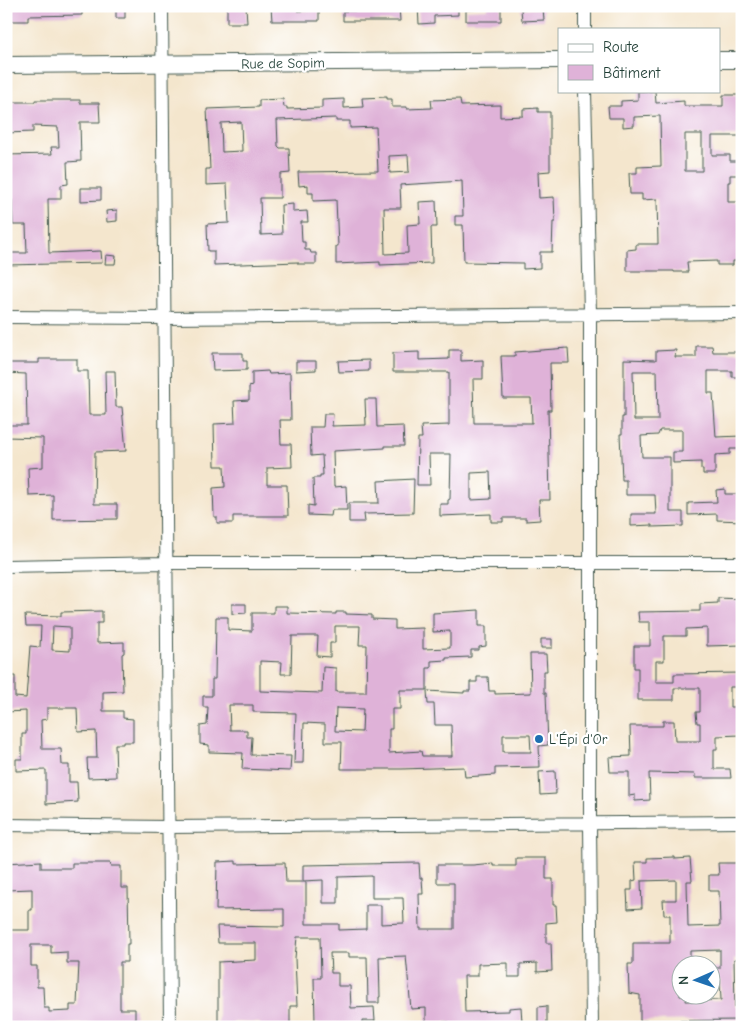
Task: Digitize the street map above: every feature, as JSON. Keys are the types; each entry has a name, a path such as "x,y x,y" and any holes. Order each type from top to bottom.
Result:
{"street":[{"path":"162,6 170,1027"},
{"path":"585,6 585,28"},
{"name":"Rue de Sopim","path":"6,65 558,60"},
{"path":"720,60 742,60"},
{"path":"585,92 590,314 592,1027"},
{"path":"6,317 164,318 742,313"},
{"path":"6,566 166,563 742,563"},
{"path":"6,825 168,827 742,822"}],"building":[{"path":"10,6 82,6 82,15 28,16 28,21 10,21"},
{"path":"116,6 125,6 125,18 116,18"},
{"path":"227,6 246,6 247,23 227,23"},
{"path":"298,6 298,11 319,10 319,21 272,21 271,7"},
{"path":"373,6 399,6 400,21 343,21 343,11 373,11"},
{"path":"418,6 458,6 458,15 434,16 434,23 419,24"},
{"path":"487,6 501,6 501,21 466,21 466,10 487,9"},
{"path":"543,8 544,20 522,21 521,9"},
{"path":"638,92 655,92 656,103 684,101 684,106 723,106 723,95 742,95 742,133 740,133 740,136 712,136 712,155 730,155 730,161 742,161 742,175 730,175 728,202 742,202 742,261 733,261 733,265 717,265 717,261 687,262 688,272 627,271 627,250 636,249 636,244 658,244 657,199 642,200 642,194 630,194 629,173 637,173 637,167 661,166 660,116 634,117 634,126 623,127 623,118 609,118 608,106 621,106 621,101 638,100","holes":["685,134 702,134 702,171 685,171"]},
{"path":"387,97 387,99 392,99 392,107 407,107 407,109 432,108 431,100 460,99 461,106 500,105 500,117 523,116 523,109 538,108 538,112 550,112 550,171 538,172 539,198 554,197 555,222 553,222 552,252 540,252 540,268 523,269 523,263 464,262 463,225 455,225 455,216 463,216 462,181 400,185 401,208 384,208 385,254 408,253 407,225 420,224 419,202 436,201 437,227 431,227 432,263 380,265 380,262 336,264 336,246 338,246 336,200 313,201 313,193 308,193 308,185 299,186 298,172 378,171 376,127 350,128 350,121 336,121 336,118 277,120 278,146 280,148 289,148 290,173 280,174 280,198 260,198 261,235 282,234 281,205 293,204 293,212 307,211 308,222 301,222 302,242 305,242 305,250 316,253 316,264 298,264 298,262 214,265 214,251 208,251 207,224 229,223 227,184 206,185 206,169 210,169 207,109 259,107 259,100 283,99 284,107 287,107 287,109 322,108 322,100 344,99 344,108 363,107 362,98","holes":["241,122 242,151 222,152 221,123","408,155 409,172 390,173 389,156"]},
{"path":"35,100 80,100 80,103 99,103 100,122 80,122 81,161 67,162 68,184 61,185 61,199 48,199 49,253 101,251 102,263 6,265 6,253 27,253 26,225 13,225 12,200 6,201 6,155 52,154 51,147 59,147 58,127 33,126 33,132 6,133 6,102 35,102"},
{"path":"81,188 101,188 101,200 81,201"},
{"path":"117,210 117,221 107,222 106,211"},
{"path":"106,255 116,256 115,264 105,264"},
{"path":"696,346 712,346 713,352 742,352 741,377 732,377 732,371 708,371 708,393 713,393 716,437 742,436 742,449 730,449 730,454 715,455 715,474 703,474 701,462 673,463 673,452 682,452 682,430 660,430 658,435 641,436 642,457 670,457 670,512 683,512 683,526 631,526 631,514 656,514 655,495 626,495 626,480 622,480 620,434 622,434 622,417 624,417 624,359 656,360 656,351 676,350 675,357 696,357","holes":["633,371 657,371 658,420 634,420"]},
{"path":"568,348 569,363 550,363 551,410 548,410 550,500 539,500 540,520 526,521 526,518 503,518 503,522 491,522 491,514 440,516 440,504 448,504 450,499 451,454 429,454 430,485 417,485 418,438 422,438 421,426 449,425 449,372 393,372 393,353 419,352 419,360 449,359 449,350 461,350 461,361 483,360 483,379 473,379 474,423 532,423 531,398 503,398 501,356 515,356 515,352","holes":["490,472 491,499 471,500 471,473"]},
{"path":"212,353 243,353 243,361 247,361 247,370 213,371"},
{"path":"39,359 77,359 77,371 88,371 89,415 106,415 105,371 115,371 116,407 122,407 126,451 95,452 94,504 117,504 117,519 53,520 53,495 29,496 28,468 43,467 43,438 6,437 6,425 27,425 26,374 6,373 6,363 39,363"},
{"path":"369,360 369,371 339,372 338,361"},
{"path":"296,361 316,361 316,370 296,371"},
{"path":"268,371 269,374 290,373 291,420 280,420 281,444 291,444 292,467 267,468 267,485 287,485 288,516 233,516 233,523 217,523 217,517 214,517 213,488 225,487 224,466 215,466 214,424 235,423 234,401 249,400 252,372"},
{"path":"365,399 376,399 377,427 403,426 404,446 333,451 334,487 346,486 347,510 332,510 331,516 308,515 308,505 314,506 313,478 320,478 320,475 323,475 322,455 311,456 310,427 323,427 324,414 333,414 332,426 366,425"},
{"path":"414,479 413,513 364,514 365,522 349,522 349,503 379,503 378,481"},
{"path":"725,489 725,494 742,494 742,521 717,520 717,514 688,515 688,503 717,502 716,490"},
{"path":"718,598 742,599 742,645 707,646 707,628 686,629 686,636 664,636 664,661 656,661 656,682 674,682 674,674 742,673 742,687 730,687 730,707 739,707 740,735 717,736 717,749 714,749 714,769 730,769 731,778 695,778 695,774 649,773 650,800 635,801 635,795 629,796 629,772 610,772 609,757 631,756 630,726 663,726 663,721 674,721 675,741 700,741 700,723 697,723 696,712 700,712 700,688 674,688 674,700 638,700 638,668 634,668 634,646 650,646 650,622 639,622 638,612 700,611 700,604 718,603"},
{"path":"232,604 246,604 246,613 232,614"},
{"path":"274,606 287,606 287,613 336,614 336,612 346,612 346,614 372,615 372,619 395,620 395,629 423,628 423,649 450,648 450,631 433,632 433,613 479,610 479,626 486,626 486,646 479,647 479,650 471,650 471,657 431,661 431,668 427,668 427,690 400,690 400,709 392,709 392,729 389,729 389,753 421,751 422,756 452,756 451,725 435,725 434,704 428,704 427,691 464,693 464,691 470,691 470,682 477,682 477,677 488,677 489,691 495,691 495,694 531,693 530,654 546,654 547,671 544,671 544,693 546,693 548,745 539,746 540,767 495,768 495,775 465,777 464,767 341,769 342,742 325,742 325,724 304,723 303,763 294,763 296,713 253,712 253,705 229,705 230,730 247,730 247,737 252,737 251,755 291,756 290,771 242,769 243,753 209,752 209,745 200,744 200,726 207,725 208,707 203,707 203,696 212,696 212,679 215,679 216,617 228,617 228,630 252,631 252,613 274,613","holes":["335,626 360,626 359,645 367,645 366,692 336,692 336,668 323,667 322,693 260,691 260,661 282,662 281,674 291,674 292,636 318,636 317,656 330,657 330,643 335,643","336,708 363,709 362,732 335,731","503,735 530,735 531,752 503,752"]},
{"path":"102,611 102,623 97,623 97,643 124,642 124,653 122,654 123,691 103,692 103,711 123,711 123,718 133,719 133,742 115,744 116,777 88,778 87,758 97,758 96,731 78,732 77,708 47,708 47,719 41,720 42,749 61,749 62,765 69,765 69,782 77,782 78,802 46,804 46,770 16,771 16,759 22,759 22,734 26,734 26,711 6,712 6,676 15,676 15,697 26,698 30,646 40,647 41,626 26,626 25,615 61,616 61,612","holes":["53,626 70,627 70,651 52,650"]},
{"path":"541,639 552,639 552,648 541,648"},
{"path":"555,771 556,794 540,795 539,772"},
{"path":"516,858 546,858 546,879 553,879 553,905 556,905 557,922 546,923 546,943 551,943 552,971 537,972 537,963 520,964 520,977 508,977 508,963 478,964 478,976 464,976 465,1012 509,1011 509,1008 521,1007 522,1022 504,1023 504,1027 449,1026 449,1022 426,1022 426,1008 411,1009 406,956 379,957 379,1003 368,1003 367,957 349,957 349,953 330,953 331,973 338,973 338,986 350,986 351,1008 374,1007 375,1021 362,1021 362,1027 318,1027 318,1023 315,1023 314,978 321,978 320,937 297,937 295,958 297,1006 290,1006 290,1027 260,1027 260,1023 232,1022 232,1027 218,1026 218,962 256,960 256,943 218,943 217,926 284,927 284,909 216,910 217,862 236,861 236,864 285,863 286,882 306,882 306,924 339,924 339,930 366,929 366,905 381,905 381,924 404,923 403,898 372,898 372,876 338,877 338,903 323,903 323,880 303,881 303,865 419,863 423,894 419,894 420,929 454,929 454,883 437,883 437,865 493,863 493,866 516,866"},
{"path":"647,858 690,858 692,881 687,881 688,927 720,926 719,891 709,891 709,875 719,875 718,863 742,863 742,959 734,959 735,1007 742,1006 742,1020 640,1021 640,995 629,993 628,964 633,964 633,943 670,943 670,915 664,915 663,900 676,900 676,880 641,881 642,908 628,909 627,890 632,890 632,881 636,880 635,862 647,862"},
{"path":"41,861 41,868 72,868 72,863 110,863 111,866 121,866 121,888 128,888 129,944 127,944 127,962 120,962 120,1009 135,1009 135,1020 127,1020 127,1027 112,1027 112,1023 8,1027 6,967 8,944 6,944 6,930 29,930 29,910 32,910 32,889 6,890 6,863","holes":["31,945 51,945 51,953 67,952 67,963 79,963 77,1005 70,1005 70,1011 49,1012 49,1008 44,1008 43,987 37,987 37,966 31,966"]},
{"path":"547,1006 547,1027 538,1027 538,1007"}],"place":[{"name":"L'Épi d'Or","path":"539,739"}]}
